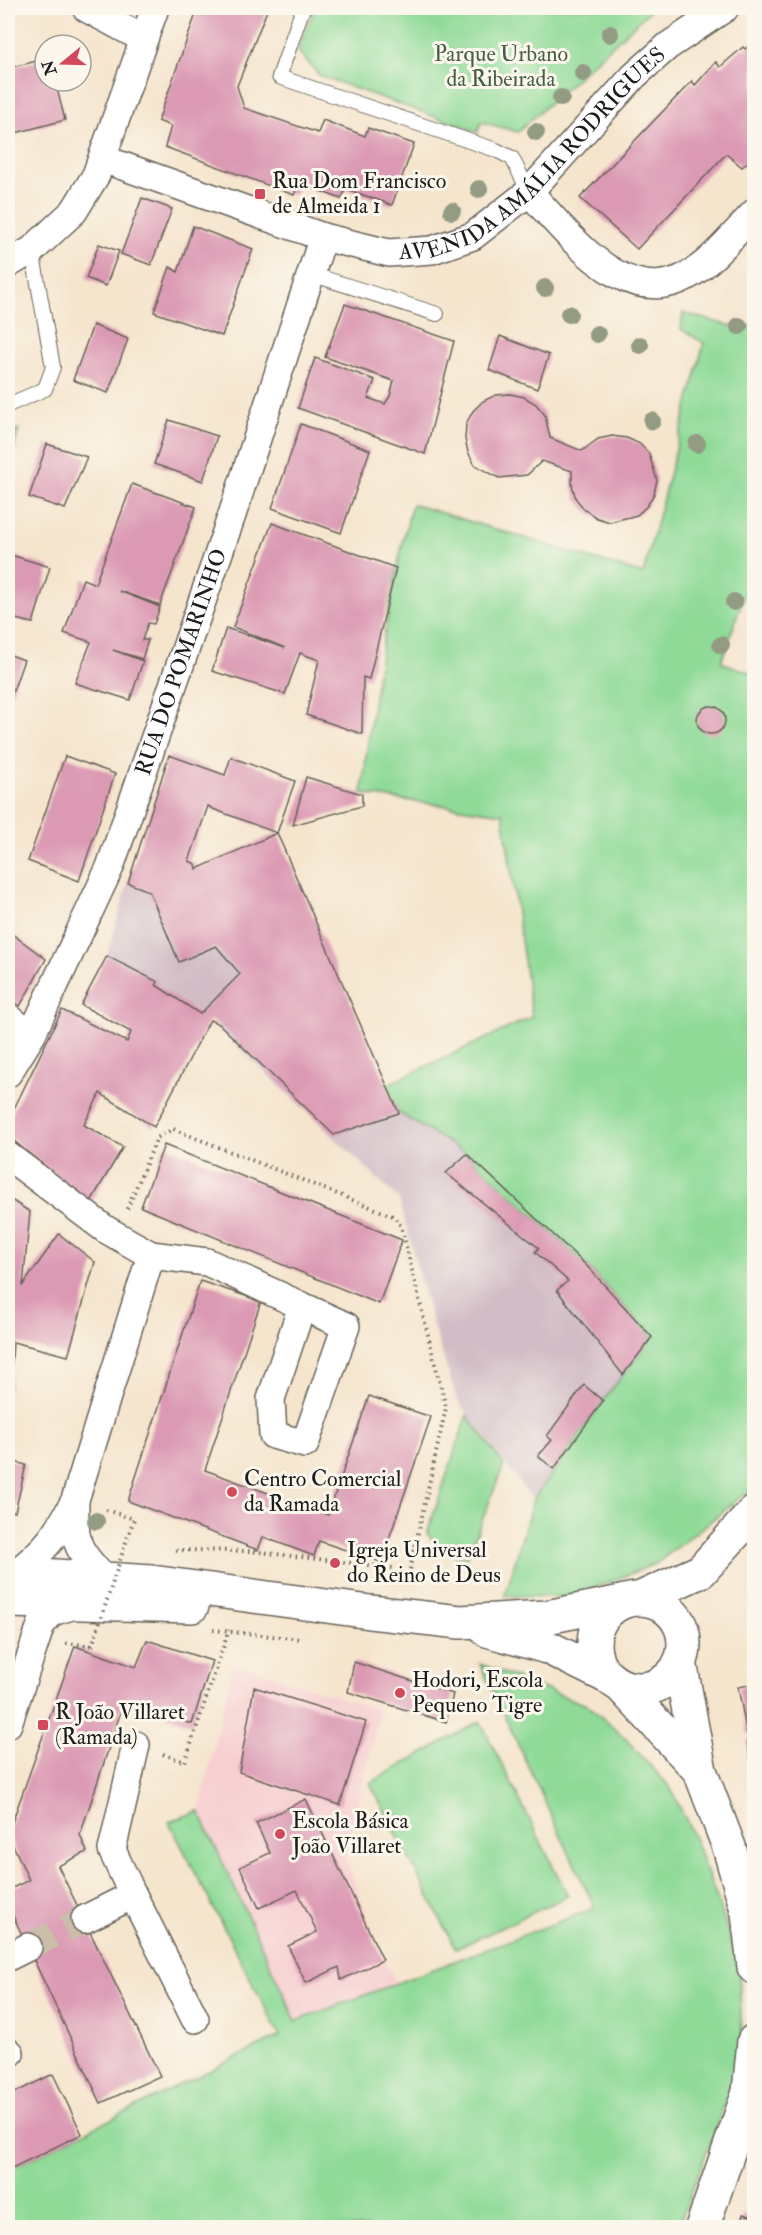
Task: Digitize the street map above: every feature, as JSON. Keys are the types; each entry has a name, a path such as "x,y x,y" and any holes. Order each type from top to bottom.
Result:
{"main road":[{"path":"700,1771 597,1661 593,1643 597,1626 607,1612 701,1571 754,1512"},
{"path":"460,1622 547,1647 614,1681 638,1690 656,1686 670,1677 682,1654 701,1571"},
{"path":"10,1579 98,1608 370,1612 460,1622 548,1617 631,1601 656,1603 671,1613 680,1628 700,1771 729,1847 748,1913 754,1967"},
{"path":"702,2228 749,2092 754,2041"}],"street":[{"path":"86,8 144,39"},
{"path":"8,264 32,250 74,211 103,159 155,8"},
{"name":"AVENIDA AMÁLIA RODRIGUES","path":"103,159 323,237 389,253 432,250 473,236 529,192 634,76 668,46 725,8"},
{"path":"529,192 576,242 616,276 648,286 677,281 702,266 754,213"},
{"name":"RUA DO POMARINHO","path":"8,1073 31,1036 110,867 233,512 323,237"},
{"path":"8,1017 31,1036"},
{"path":"8,1156 105,1230 151,1255 207,1262 346,1326 304,1444 273,1435 271,1399 302,1306"},
{"path":"10,1579 47,1548 59,1533 75,1500 151,1255"},
{"path":"8,1724 41,1625 52,1612 70,1605 98,1608 77,1543 75,1500"},
{"path":"136,1745 112,1850 195,2019"},
{"path":"85,1919 133,1894"}],"lane":[{"path":"303,8 279,77 496,150 512,158 529,192"},
{"path":"8,405 45,389 53,367 32,250"},
{"path":"310,274 437,314"}],"path":[{"path":"63,1642 92,1646 134,1519 103,1509 100,1518"},
{"path":"120,1548 130,1548"},
{"path":"172,1550 250,1551 394,1568 393,1584"},
{"path":"206,1630 229,1630 309,1640"},
{"path":"136,1745 185,1762 229,1630"}],"shaded area":[{"path":"277,833 399,1113 467,1154 586,1265 652,1337 603,1401 533,1500 457,1400 433,1326 399,1199 210,1020 107,956 128,883 150,891"},
{"name":"Escola Básica João Villaret","path":"233,1663 380,1710 345,1857 383,1960 397,1983 296,2021 199,1811"}],"green space":[{"name":"Parque Urbano da Ribeirada","path":"314,8 653,8 518,132 481,122 478,132 320,76 298,51"},
{"path":"683,313 746,330 754,322 754,568 721,662 754,674 754,1487 657,1563 572,1597 505,1596 533,1500 603,1401 652,1337 586,1265 467,1154 399,1113 386,1085 532,1017 503,814 362,794 371,721 388,612 412,504 643,574 704,343 681,329"},
{"path":"19,429 8,473 8,433"},
{"path":"467,1415 504,1465 467,1558 445,1552 427,1534"},
{"path":"480,1664 589,1706 625,1738 670,1787 691,1830 721,1909 739,1970 743,2057 678,2227 8,2228 8,2170 280,2036 169,1822 199,1811 296,2021 595,1908"},
{"path":"480,1721 568,1896 456,1949 370,1783"}],"building":[{"path":"198,8 268,8 237,86 244,108 318,133 323,120 365,136 368,128 414,144 392,205 346,189 341,199 299,183 294,195 165,147 171,126 158,121"},
{"path":"754,42 754,157 742,167 726,154 637,249 580,198 692,81 695,85 716,62 720,67 743,47 745,49"},
{"path":"33,62 33,93 58,93 65,120 8,135 8,68"},
{"path":"142,198 172,209 151,265 121,254"},
{"path":"193,226 253,249 222,336 154,312 170,267 178,272"},
{"path":"99,244 119,251 106,286 86,278"},
{"path":"345,304 454,341 425,454 298,408 315,358 375,380 368,398 385,404 390,396 394,381 325,357"},
{"path":"93,325 128,339 108,393 73,380"},
{"path":"500,336 549,355 537,389 489,370"},
{"path":"510,394 524,397 536,404 545,415 550,438 582,451 598,439 612,436 627,438 640,444 649,454 657,480 654,494 647,506 637,515 610,522 597,518 585,510 576,499 572,485 572,471 542,461 527,475 499,478 475,465 468,452 465,439 466,424 473,411 483,401 496,395"},
{"path":"169,420 217,436 203,481 154,464"},
{"path":"301,424 370,450 341,533 272,508"},
{"path":"47,444 87,457 65,509 29,497"},
{"path":"132,484 196,507 160,605 119,591 160,607 154,624 148,623 142,640 148,640 142,659 113,650 143,661 130,700 75,683 91,642 64,633 83,579 95,584"},
{"path":"272,523 396,568 369,679 363,677 362,734 306,715 319,660 300,653 285,694 212,671 226,628 285,648 233,627"},
{"path":"8,554 50,567 33,623 11,618 8,626"},
{"path":"8,654 24,660 8,705"},
{"path":"711,706 721,710 725,720 721,730 711,734 701,730 697,720 701,710"},
{"path":"169,755 225,775 231,757 295,781 277,833 399,1113 334,1135 219,1024 210,1020 154,1127 100,1093 84,1125 123,1147 90,1203 9,1137 8,1121 62,1010 127,1042 131,1032 81,1005 107,956 158,982 156,985 200,1014 240,974 216,946 179,962 149,891 128,883","holes":["208,806 277,833 197,869 196,864 189,861"]},
{"path":"65,756 115,774 79,881 28,861"},
{"path":"306,777 362,794 362,806 293,825"},
{"path":"8,931 46,959 20,1006 8,996"},
{"path":"164,1145 402,1240 379,1304 141,1207"},
{"path":"467,1154 586,1265 652,1337 623,1375 557,1290 568,1281 535,1252 539,1248 446,1173"},
{"path":"8,1198 30,1212 23,1285 59,1234 95,1262 68,1356 13,1342 10,1391 8,1390"},
{"path":"200,1281 261,1301 205,1470 328,1515 369,1396 431,1417 381,1562 319,1541 314,1556 263,1537 258,1550 128,1501"},
{"path":"584,1385 603,1401 554,1469 538,1456 552,1440 547,1436"},
{"path":"8,1460 26,1465 15,1512 8,1510"},
{"path":"147,1640 212,1661 192,1724 124,1702 80,1835 87,1852 58,1866 160,2076 101,2103 8,1905 8,1890 29,1880 8,1834 75,1646 136,1667"},
{"name":"Hodori, Escola Pequeno Tigre","path":"354,1662 453,1694 446,1722 348,1692"},
{"path":"754,1684 754,1733 747,1734 738,1687"},
{"path":"254,1687 366,1722 340,1805 239,1772"},
{"path":"754,1739 754,1772 753,1772 747,1741"},
{"path":"306,1799 383,1960 341,1980 339,1967 306,1983 288,1946 317,1932 297,1890 259,1908 240,1867 270,1853 256,1823"},
{"path":"53,2074 82,2134 8,2170 8,2096"},
{"path":"743,2214 754,2217 754,2228 739,2228"}],"tunnel":[{"path":"28,1947 85,1919"}],"place":[{"name":"Rua Dom Francisco de Almeida 1","path":"260,194"},
{"name":"Centro Comercial da Ramada","path":"232,1492"},
{"name":"Igreja Universal do Reino de Deus","path":"335,1563"},
{"name":"Hodori, Escola Pequeno Tigre","path":"400,1693"},
{"name":"R João Villaret (Ramada)","path":"43,1725"},
{"name":"Escola Básica João Villaret","path":"280,1834"}]}
